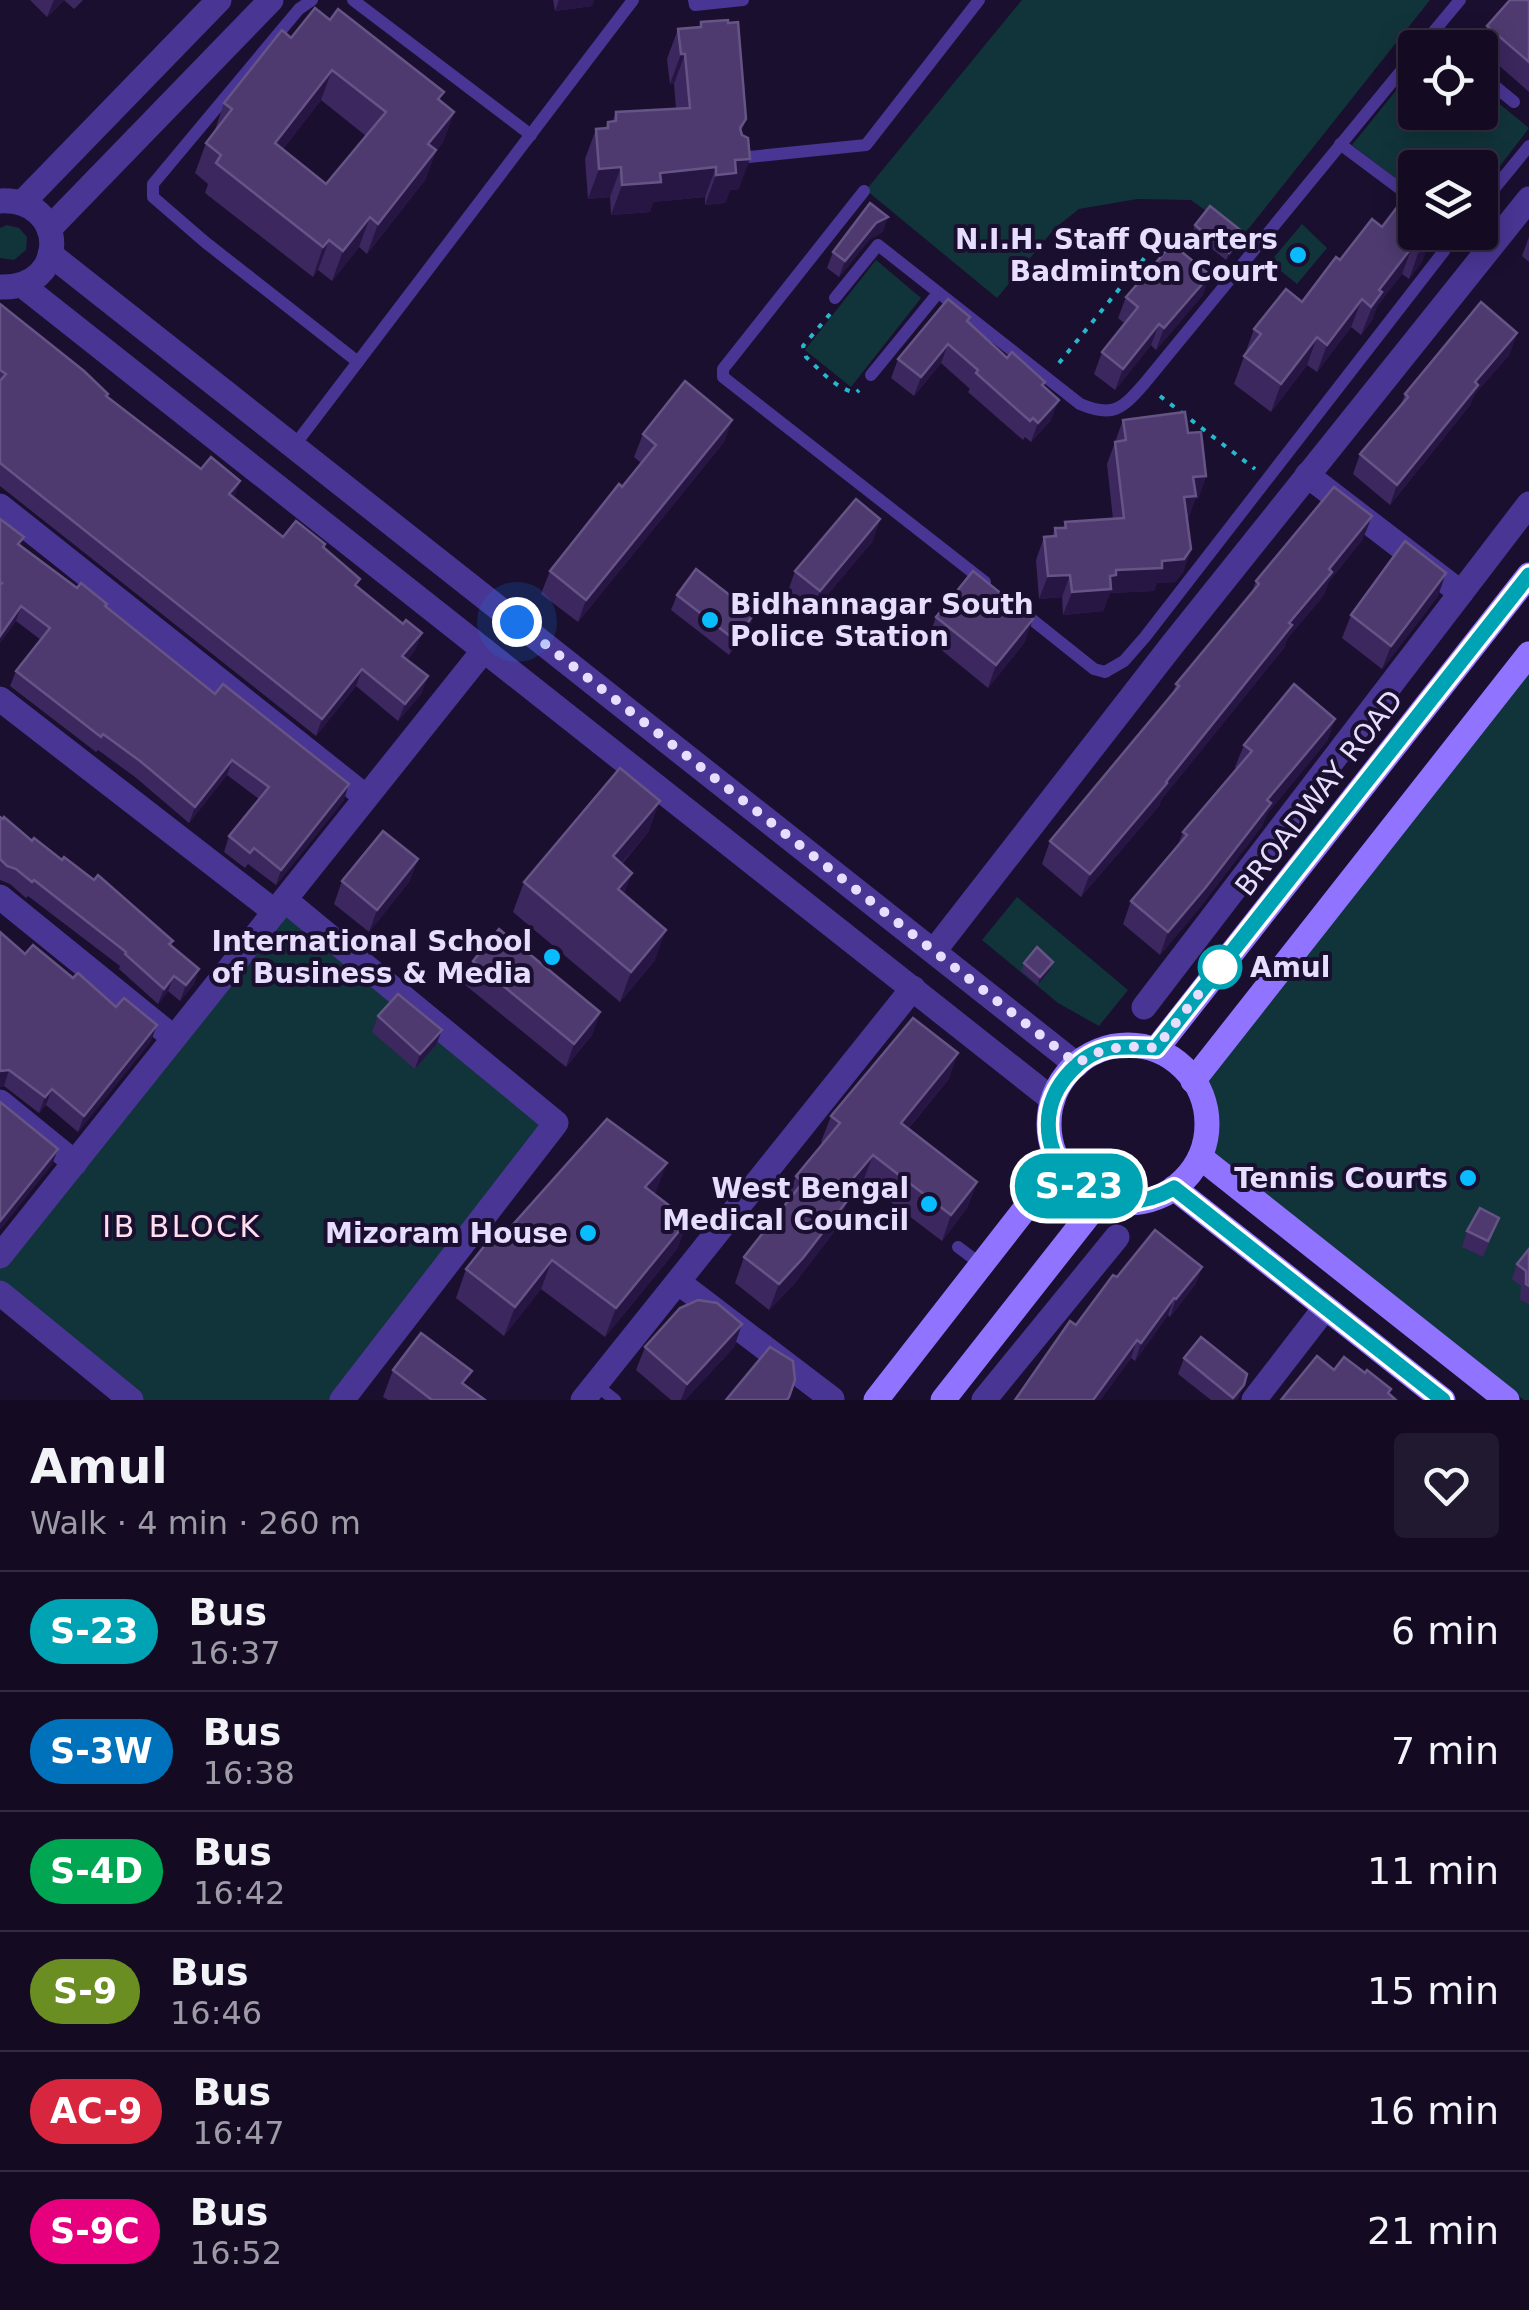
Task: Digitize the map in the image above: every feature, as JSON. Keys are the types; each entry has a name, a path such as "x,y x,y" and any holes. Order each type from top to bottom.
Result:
{"main road":[{"name":"BROADWAY ROAD","path":"1156,1048 1529,575"},
{"path":"1193,1081 1529,654"},
{"path":"1134,1046 1156,1048 1182,1066 1205,1109 1206,1136 1192,1170 1174,1188 1148,1201 1120,1203 1094,1196 1073,1182 1060,1164 1049,1133 1051,1106 1062,1080 1077,1064 1106,1049 1134,1046"},
{"path":"1200,1156 1506,1400"},
{"path":"876,1400 1060,1164"},
{"path":"1174,1188 1443,1400"},
{"path":"943,1400 1102,1198"},
{"path":"1410,1374 1435,1344"}],"street":[{"path":"11,286 29,283 41,274 50,260 50,241 40,214 11,202 219,0"},
{"path":"50,241 272,0"},
{"path":"934,951 1529,199"},
{"path":"50,241 122,310 1077,1064"},
{"path":"11,286 97,344 1054,1100"},
{"path":"97,344 122,310"},
{"path":"1307,475 1461,594"},
{"path":"1144,1008 1529,504"},
{"path":"0,506 366,797"},
{"path":"384,572 412,539"},
{"path":"0,1256 484,650"},
{"path":"0,699 280,906 556,1123 342,1400"},
{"path":"828,920 854,888"},
{"path":"0,896 174,1038"},
{"path":"598,1395 678,1282 913,988"},
{"path":"0,1102 75,1163"},
{"path":"984,1400 1117,1237"},
{"path":"678,1282 832,1399"},
{"path":"0,1294 131,1400"},
{"path":"1254,1400 1325,1308"}],"lane":[{"path":"312,0 298,9 153,184 153,198 358,362"},
{"path":"354,0 531,135"},
{"path":"294,446 633,0"},
{"path":"694,0 695,5 743,0"},
{"path":"739,158 866,144 979,0"},
{"path":"1435,30 1460,0"},
{"path":"835,298 878,245 1080,404 1097,411 1114,410 1124,406 1144,384 1398,74"},
{"path":"1498,89 1514,102"},
{"path":"1340,144 1398,187"},
{"path":"1498,184 1529,146"},
{"path":"864,191 723,368 723,378 995,590"},
{"path":"1008,600 1094,669 1105,672 1124,661 1444,250"},
{"path":"871,375 938,294"},
{"path":"958,1248 982,1265"}],"path":[{"path":"1047,378 1155,244 1164,245 1178,256"},
{"path":"835,298 840,302 804,346 804,354 832,382 850,392 856,393 871,375"},
{"path":"1144,384 1267,478"}],"green space":[{"path":"1022,0 1430,0 1406,30 1398,30 1398,40 1242,237 1191,200 1137,199 1079,209 1055,228 997,298 866,190"},
{"path":"1398,88 1398,130 1498,130 1498,103 1529,128 1498,168 1498,150 1398,150 1398,180 1352,145"},
{"name":"N.I.H. Staff Quarters Badminton Court","path":"1302,224 1327,248 1297,284 1270,262"},
{"path":"0,228 19,228 27,237 26,250 14,260 0,258"},
{"path":"876,260 921,298 851,387 805,350"},
{"path":"1529,671 1529,1400 1524,1400 1212,1156 1215,1109 1204,1081"},
{"path":"1017,897 1128,990 1099,1026 1058,1003 982,940"},
{"path":"285,914 545,1124 330,1400 139,1400 0,1291 0,1265"}],"building":[{"path":"1510,0 1529,0 1529,62 1498,35 1498,30 1487,26"},
{"path":"315,8 330,20 338,9 444,92 438,99 454,112 428,144 436,150 378,224 370,217 343,251 329,240 323,247 216,163 221,155 206,143 232,109 224,103 282,30 291,38","holes":["332,70 386,112 326,184 275,143"]},
{"path":"728,20 738,22 746,119 740,128 748,138 750,159 735,160 736,173 716,175 716,167 660,173 661,182 622,185 621,167 599,169 596,129 608,128 608,122 616,121 616,112 690,108 685,54 681,54 678,29"},
{"path":"870,203 888,217 876,223 845,261 833,252"},
{"path":"1210,206 1244,233 1229,253 1195,225"},
{"path":"1398,206 1398,250 1410,250 1371,307 1362,299 1327,345 1317,337 1281,384 1244,356 1261,334 1254,329 1286,289 1302,302 1336,257 1340,260 1372,219 1382,227"},
{"path":"1172,244 1210,275 1164,328 1159,324 1123,369 1102,352 1138,307 1126,297"},
{"path":"948,299 1007,358 1012,352 1059,400 1038,423 1033,418 1030,421 948,344 921,377 898,359"},
{"path":"1481,302 1517,333 1397,485 1360,454"},
{"path":"0,304 84,371 106,396 201,469 211,457 240,481 229,494 283,537 296,521 360,579 355,585 403,624 406,620 422,633 402,656 428,676 405,704 362,669 322,719 0,463 0,381 6,374 0,370"},
{"path":"685,381 732,420 586,600 550,571 619,484 622,487 656,445 643,434"},
{"path":"1185,412 1188,433 1201,432 1206,476 1193,477 1196,496 1184,497 1191,549 1184,559 1162,561 1162,568 1116,570 1116,575 1110,576 1111,589 1072,592 1070,575 1048,576 1044,537 1056,536 1055,528 1066,528 1065,522 1124,518 1115,442 1126,440 1123,420"},
{"path":"1334,487 1372,516 1289,623 1292,625 1090,874 1050,841 1179,686 1176,684 1259,584 1256,581"},
{"path":"856,499 880,519 820,591 795,571"},
{"path":"0,519 24,537 18,544 77,588 81,583 215,694 223,684 349,784 281,870 254,848 250,853 229,836 269,787 232,760 195,807 140,761 103,734 101,737 16,671 50,628 21,606 0,636"},
{"path":"1405,541 1446,573 1391,646 1351,615"},
{"path":"696,569 754,614 735,640 677,595"},
{"path":"973,571 1033,619 996,665 936,617"},
{"path":"1294,684 1335,719 1267,800 1271,803 1168,932 1131,901 1252,751 1244,745"},
{"path":"620,768 660,801 613,856 632,873 618,889 666,930 631,972 524,882"},
{"path":"0,817 94,880 98,875 173,941 169,944 199,969 186,985 174,976 164,989 126,952 34,880 7,866 0,859"},
{"path":"383,831 418,859 377,910 342,881"},
{"path":"499,929 600,1012 574,1044 473,961"},
{"path":"0,932 25,954 33,945 73,978 78,973 116,1007 124,998 157,1025 84,1116 52,1089 45,1097 9,1070 0,1071"},
{"path":"1037,947 1053,962 1040,977 1024,963"},
{"path":"398,994 442,1030 420,1054 378,1016"},
{"path":"913,1018 958,1053 901,1123 977,1182 951,1215 873,1155 839,1195 847,1201 779,1284 744,1257 803,1182 796,1176 840,1123 831,1116"},
{"path":"0,1102 58,1149 0,1221"},
{"name":"Mizoram House","path":"607,1119 667,1163 645,1187 688,1220 616,1308 552,1260 515,1307 466,1269 494,1234 500,1239"},
{"path":"1480,1208 1499,1218 1488,1241 1467,1231"},
{"path":"1155,1230 1202,1267 1141,1343 1137,1340 1093,1400 1015,1400 1070,1321 1076,1325 1113,1275 1117,1277"},
{"path":"1529,1249 1529,1286 1526,1271 1517,1264"},
{"path":"698,1300 717,1303 742,1324 687,1384 645,1347 680,1308"},
{"path":"421,1333 472,1371 462,1383 485,1400 432,1400 393,1370"},
{"path":"1201,1337 1247,1374 1233,1398 1184,1358"},
{"path":"770,1347 793,1361 795,1380 787,1400 726,1400"},
{"path":"1317,1356 1334,1370 1344,1357 1391,1389 1388,1393 1396,1400 1281,1400"}],"bus line":[{"name":"S-23","path":"1443,1400 1174,1188 1148,1201 1120,1203 1094,1196 1073,1182 1057,1159 1049,1133 1051,1106 1062,1080 1081,1060 1106,1049 1156,1048 1529,575"}],"place":[{"name":"N.I.H. Staff Quarters Badminton Court","path":"1298,255"},
{"name":"Bidhannagar South Police Station","path":"710,620"},
{"name":"International School of Business & Media","path":"552,957"},
{"name":"Amul","path":"1220,967"},
{"name":"Tennis Courts","path":"1468,1178"},
{"name":"West Bengal Medical Council","path":"929,1204"},
{"name":"Mizoram House","path":"588,1233"}],"district":[{"name":"IB BLOCK","path":"182,1226"}],"route":[{"path":"517,622 1077,1064 1106,1049 1156,1048 1220,967"}]}
